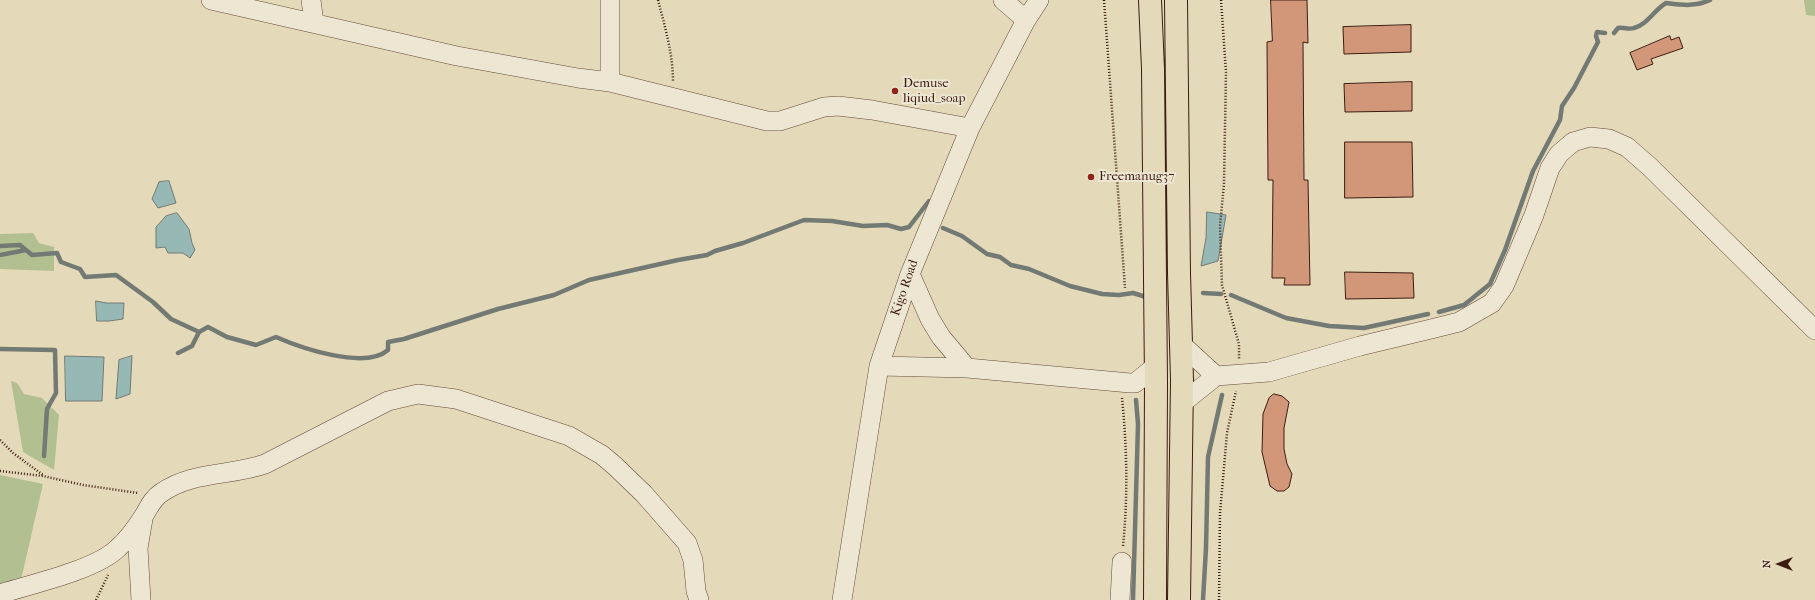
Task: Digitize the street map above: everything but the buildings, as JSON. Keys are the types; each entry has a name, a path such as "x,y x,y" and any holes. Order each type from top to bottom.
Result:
{"highway":[{"path":"1176,0 1181,344 1179,600"},
{"path":"1148,4 1153,69 1156,366 1155,600"}],"street":[{"path":"211,0 457,56 578,78 610,82 766,121 780,121 824,107 838,106 872,110 970,128"},
{"path":"311,0 314,23"},
{"path":"610,0 610,82"},
{"path":"1003,0 1026,20"},
{"name":"Kigo Road","path":"842,600 879,366 910,274 970,128 1026,20 1039,0"},
{"path":"1181,404 1216,376 1269,372 1360,346 1459,322 1492,303 1504,286 1534,215 1550,168 1559,154 1573,142 1590,137 1609,139 1627,146 1815,330"},
{"path":"910,274 930,319 941,337 967,368"},
{"path":"1181,344 1216,376"},
{"path":"879,366 967,368 1127,382 1156,401"},
{"path":"1127,382 1156,366"},
{"path":"0,594 96,563 118,549 144,516 151,501 173,486 201,476 256,467 265,464 383,404 401,397 418,394 456,399 569,436 602,455 644,494 687,544 693,560 696,591 699,600"},
{"path":"141,600 138,548 144,516"},
{"path":"1120,600 1122,562"}],"path":[{"path":"658,0 665,28 672,68 672,97"},
{"path":"1104,0 1125,288"},
{"path":"1220,600 1220,513 1227,433 1240,374 1239,344 1222,285 1220,226 1224,184 1226,72 1221,0"},
{"path":"1122,562 1127,502 1125,434 1127,382"},
{"path":"0,440 13,453 43,476"},
{"path":"0,471 43,476 83,486 134,493 161,493"}],"green space":[{"path":"1804,0 1815,0 1815,16 1806,15"},
{"path":"33,233 39,243 54,247 54,271 0,269 0,234"},
{"path":"11,381 17,383 24,394 42,398 59,415 54,470 23,452"},
{"path":"0,475 43,484 21,580 0,588"}],"water":[{"path":"169,181 176,203 158,208 152,199 159,182"},
{"path":"1207,212 1226,215 1218,261 1201,266 1206,238"},
{"path":"177,213 189,229 195,250 190,258 183,253 168,253 165,247 156,248 156,227 166,216"},
{"path":"96,301 106,303 124,303 123,319 97,321"},
{"path":"65,356 104,357 102,401 66,401"},
{"path":"132,356 130,394 116,399 119,360"}],"waterway":[{"path":"1614,33 1618,28 1632,29 1639,26 1666,3 1694,5 1710,0"},
{"path":"1439,312 1464,305 1490,284 1505,250 1533,171 1560,120 1562,106 1574,88 1598,42 1596,36 1597,32 1605,33"},
{"path":"178,353 192,346 199,332 208,327 227,337 256,345 276,337 316,351 349,358 378,356 388,350 388,342 404,339 498,309 554,295 589,280 707,255 804,220 832,221 863,226 887,225 901,229 909,227 929,201 934,203"},
{"path":"943,228 962,236 987,254 1000,257 1011,265 1029,269 1070,286 1102,294 1119,295 1133,293 1146,297"},
{"path":"0,246 20,245 32,255 57,253 61,262 80,269 85,277 116,275 153,302 171,319 199,332"},
{"path":"0,255 26,250"},
{"path":"1203,293 1221,294"},
{"path":"1231,295 1286,318 1329,326 1364,328 1428,314"},
{"path":"0,349 55,350 56,393 47,409 44,456"},
{"path":"1203,600 1208,457 1222,395"},
{"path":"1133,600 1138,424 1136,400"}],"place":[{"name":"Demuse liqiud_soap","path":"895,91"},
{"name":"Freemanug37","path":"1091,177"}]}
